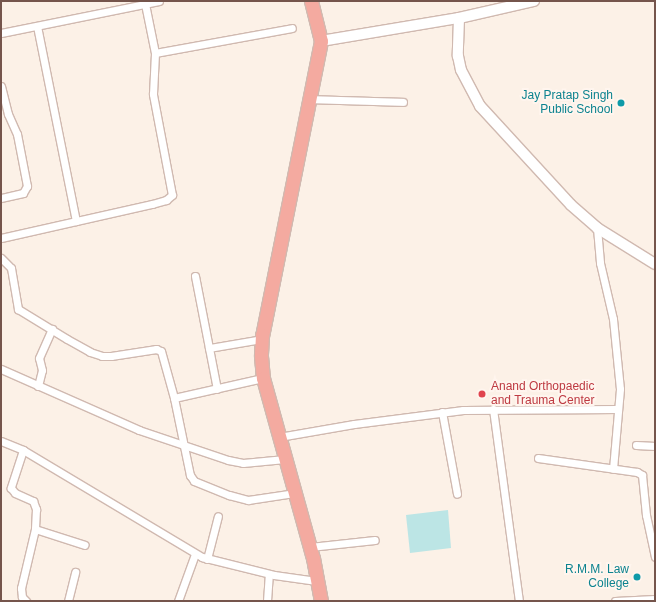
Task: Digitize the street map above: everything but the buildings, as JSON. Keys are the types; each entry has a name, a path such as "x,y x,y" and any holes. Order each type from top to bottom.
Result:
{"highway":[{"path":"311,1 321,42 262,339 263,378 310,547 321,601"}],"street":[{"path":"1,33 159,1"},
{"path":"321,42 459,18 534,1"},
{"path":"1,238 166,200 172,195 153,94 155,54 145,4"},
{"path":"459,18 458,56 461,70 480,106 571,205 597,228 655,264"},
{"path":"37,26 76,221"},
{"path":"155,54 292,28"},
{"path":"1,86 8,114 17,134 27,186 23,193 1,198"},
{"path":"310,98 403,102"},
{"path":"597,228 600,263 613,319 620,389 613,469"},
{"path":"1,258 12,268 18,309 90,352 96,355 111,356 159,349 163,354 190,475 194,481 200,485 248,500 295,493"},
{"path":"195,276 217,389"},
{"path":"38,386 42,370 39,358 52,329"},
{"path":"208,348 262,339"},
{"path":"1,369 138,430 228,460 240,462 285,459"},
{"path":"174,398 263,378"},
{"path":"279,437 354,424 442,412 493,409 618,409"},
{"path":"493,409 519,601"},
{"path":"442,412 457,494"},
{"path":"1,441 23,450 195,554 207,559 269,574 317,582"},
{"path":"636,445 655,446"},
{"path":"23,450 11,488 15,493 29,498 36,505 37,513 35,529 21,588 22,597 26,601"},
{"path":"538,458 637,472 642,475 646,515 655,557"},
{"path":"207,559 218,516"},
{"path":"35,529 85,545"},
{"path":"310,547 375,540"},
{"path":"178,601 195,554"},
{"path":"68,601 75,572"},
{"path":"267,601 269,574"},
{"path":"615,601 655,599"}],"water":[{"path":"448,510 451,548 410,553 406,515"}],"place":[{"name":"Jay Pratap Singh Public School","path":"621,103"},
{"name":"Anand Orthopaedic and Trauma Center","path":"482,394"},
{"name":"R.M.M. Law College","path":"637,577"}]}
